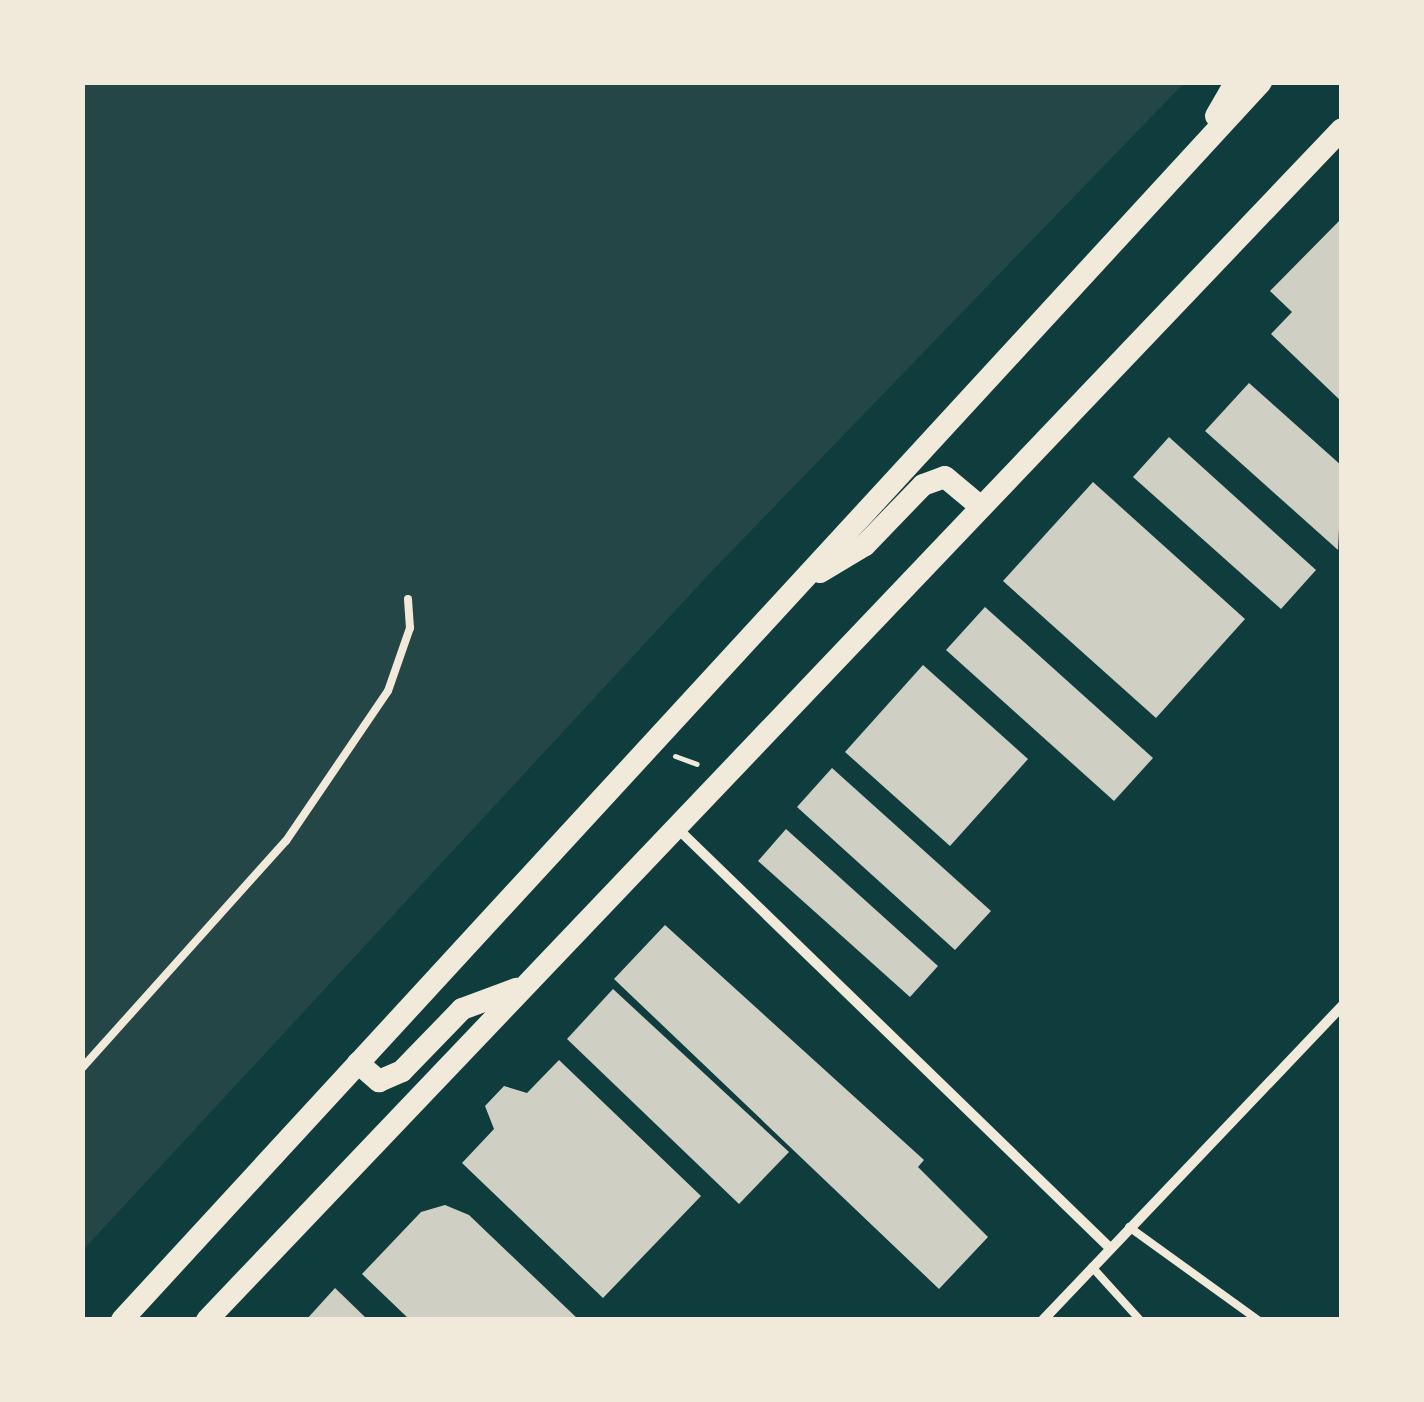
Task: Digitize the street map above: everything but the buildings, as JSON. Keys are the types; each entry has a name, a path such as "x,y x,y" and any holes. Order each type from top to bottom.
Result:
{"highway":[{"path":"1191,158 1236,82"},
{"path":"122,1320 1261,82"},
{"path":"207,1320 1342,129"},
{"path":"799,584 865,545 923,485 945,477 981,508"},
{"path":"358,1063 380,1081 402,1072 462,1009 524,986"}],"street":[{"path":"677,827 1110,1248"},
{"path":"1043,1320 1342,1006"}],"lane":[{"path":"82,1068 286,842 388,691 410,628 408,599"},
{"path":"1129,1227 1258,1320"},
{"path":"1092,1268 1140,1320"}],"shaded area":[{"path":"83,83 1184,83 711,572 83,1250"}]}
